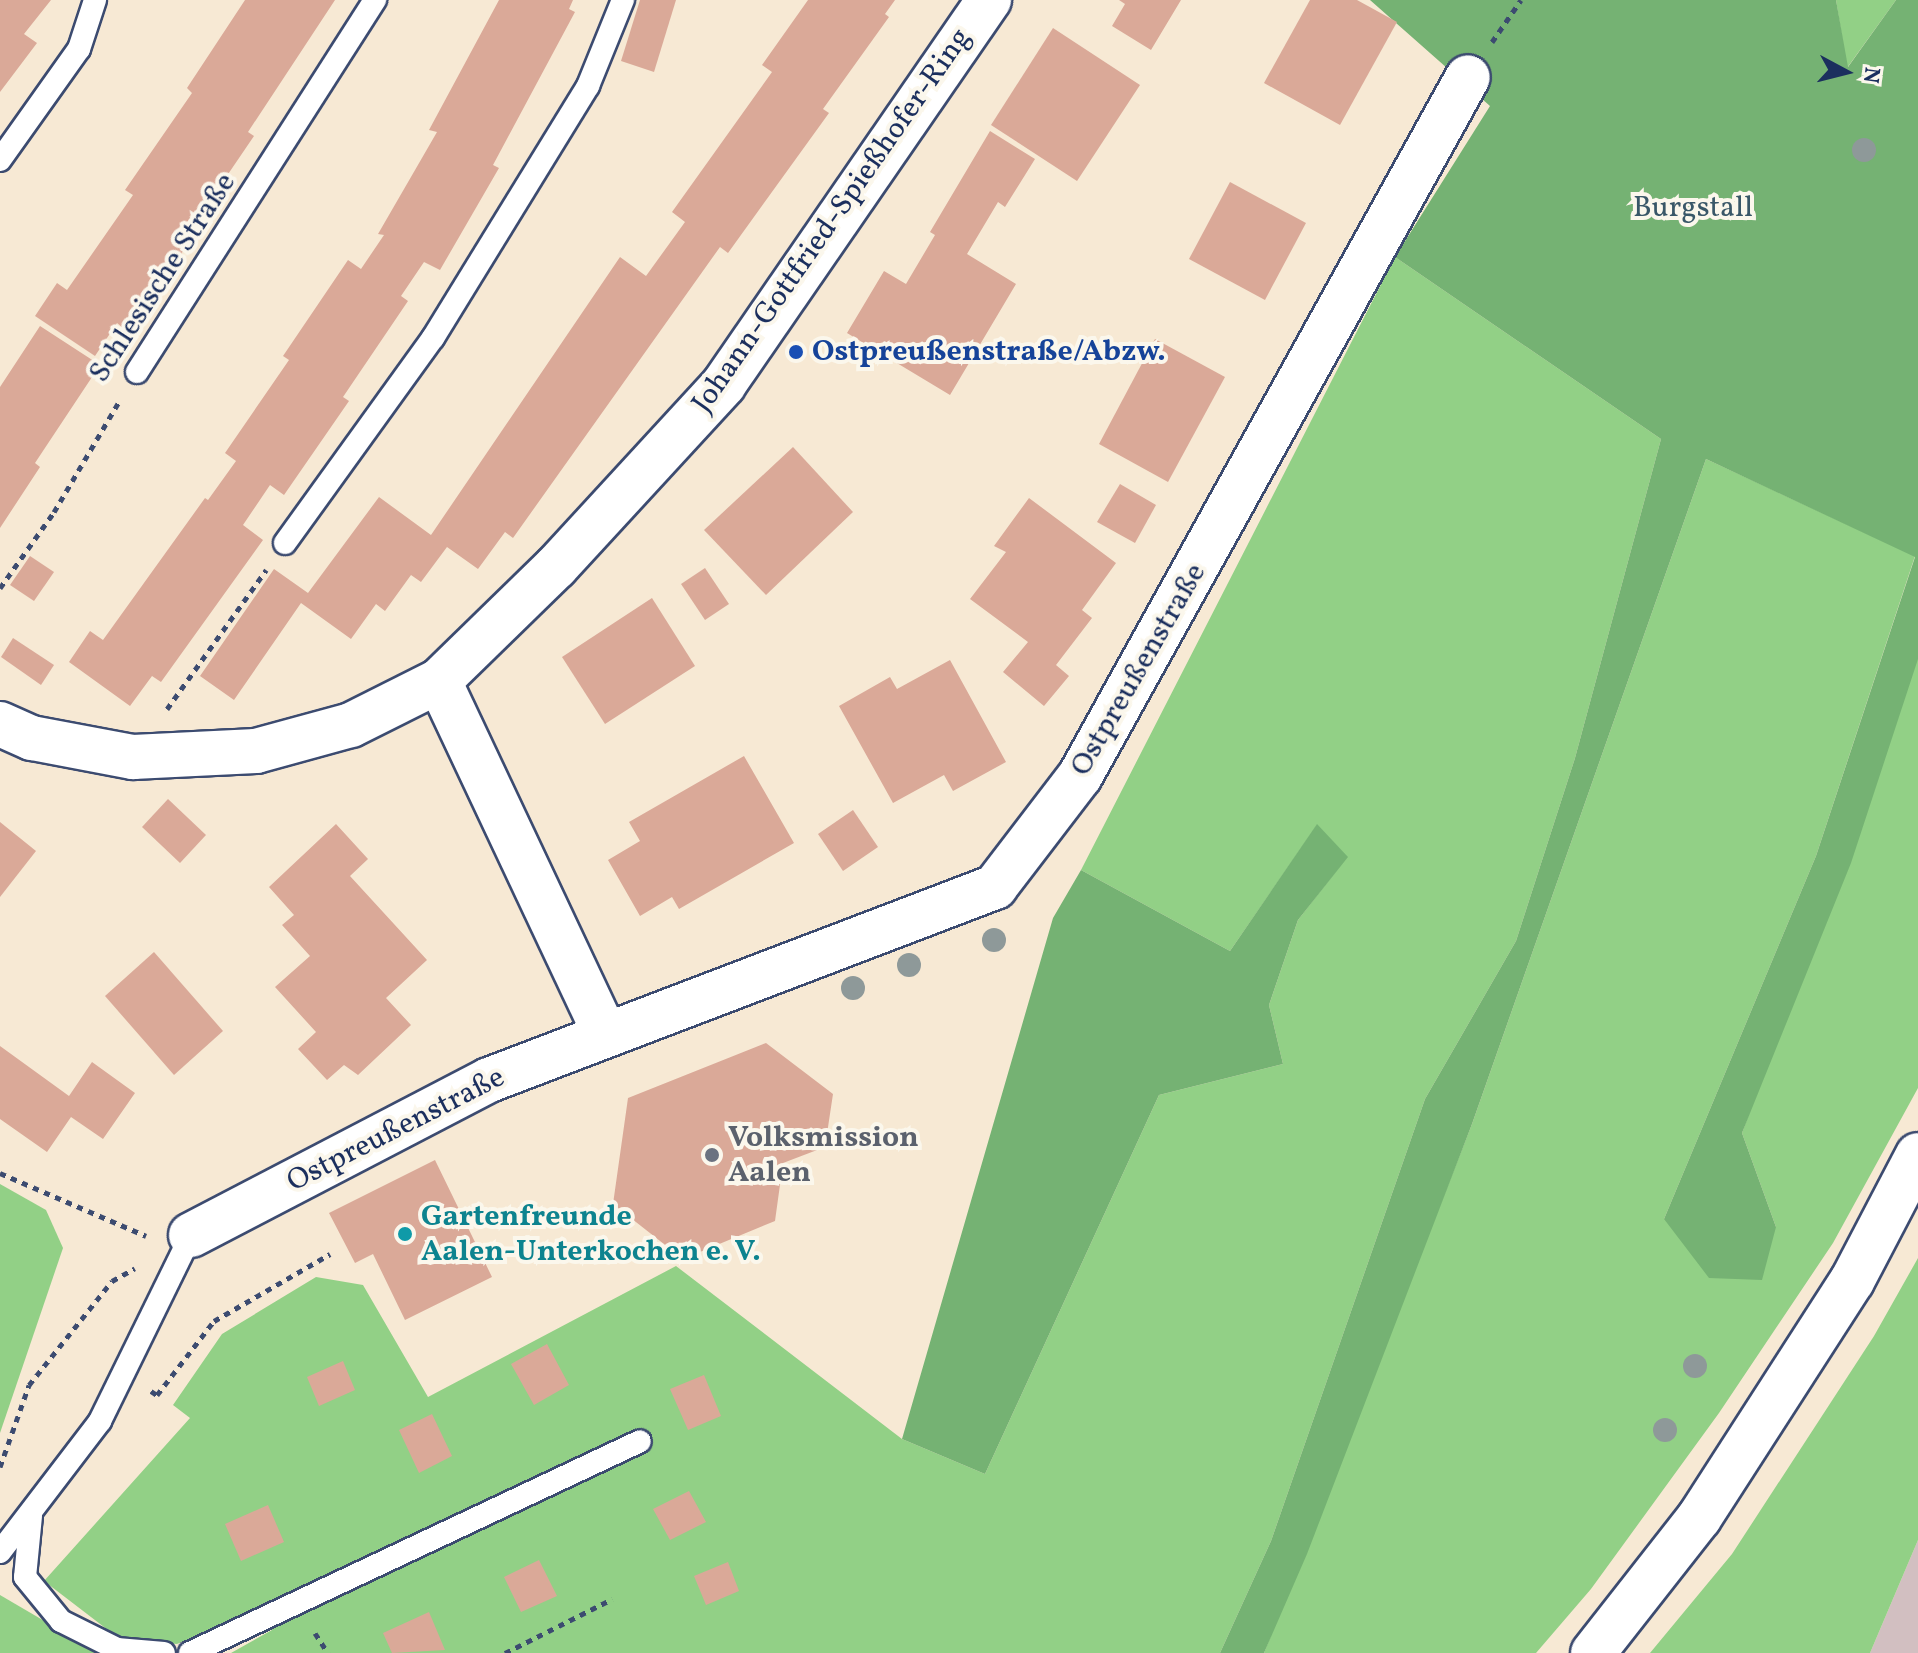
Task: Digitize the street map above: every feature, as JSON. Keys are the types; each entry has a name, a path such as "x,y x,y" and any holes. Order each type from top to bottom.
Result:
{"main road":[{"name":"Johann-Gottfried-Spießhofer-Ring","path":"0,724 32,738 133,757 256,751 351,725 439,681 556,567 724,384 989,0"},
{"name":"Ostpreußenstraße","path":"181,1241 489,1080 604,1032 995,887 1080,776 1468,77"},
{"path":"439,681 604,1032"},
{"path":"1593,1653 1699,1518 1852,1281 1918,1155"}],"lane":[{"path":"0,160 79,49 95,0"},
{"name":"Schlesische Straße","path":"137,372 375,0"},
{"path":"285,543 433,338 588,86 623,0"},
{"path":"0,1552 31,1516 100,1421 181,1241"},
{"path":"190,1653 640,1441"},
{"path":"31,1516 25,1577 61,1621 117,1649 164,1653"}],"path":[{"name":"Schlesische Straße","path":"0,588 54,512 137,372"},
{"path":"133,757 285,543"},
{"path":"0,1173 181,1241"},
{"path":"0,1467 29,1385 112,1281 181,1241"},
{"path":"157,1395 214,1321 330,1254"},
{"path":"505,1653 612,1599"}],"shaded area":[{"path":"1918,1540 1918,1653 1870,1653"}],"green space":[{"name":"Burgstall","path":"1370,0 1836,0 1848,67 1896,0 1918,0 1918,659 1851,863 1742,1133 1776,1227 1762,1280 1709,1278 1664,1219 1816,856 1915,557 1706,459 1472,1124 1307,1554 1264,1653 1220,1653 1271,1541 1425,1099 1516,941 1575,758 1661,439 1395,257 1490,106"},
{"path":"1836,0 1896,0 1847,68"},
{"path":"1395,257 1661,439 1575,758 1516,941 1425,1099 1271,1541 1220,1653 231,1653 272,1630 259,1611 177,1644 121,1640 44,1581 190,1418 173,1405 222,1334 316,1277 363,1285 428,1397 676,1266 902,1439 985,1474 1159,1095 1283,1064 1269,1005 1298,920 1347,857 1317,825 1230,951 1081,870"},
{"path":"1706,459 1915,556 1816,856 1664,1219 1776,1227 1742,1133 1918,650 1918,1088 1833,1243 1719,1413 1591,1589 1536,1653 1264,1653 1472,1124"},
{"path":"1317,824 1348,857 1298,920 1269,1005 1283,1064 1159,1095 985,1474 902,1439 1053,918 1081,870 1230,951"},
{"path":"0,1184 46,1210 63,1248 0,1433"},
{"path":"1918,1258 1918,1540 1870,1653 1650,1653 1732,1554 1874,1336"},
{"path":"0,1595 99,1653 0,1653"}],"building":[{"path":"0,0 51,0 24,34 37,43 0,92"},
{"path":"245,0 335,0 248,132 254,136 188,233 193,236 162,283 128,332 117,323 95,356 35,316 57,283 67,290 133,195 125,190 192,93 187,88"},
{"path":"499,0 573,0 569,9 575,12 493,165 499,168 440,270 424,262 401,296 408,301 343,397 349,401 284,495 270,485 243,525 263,540 161,682 152,676 130,706 69,662 90,631 103,640 205,498 208,500 236,461 225,453 289,360 283,356 348,260 361,269 384,235 378,234 437,132 429,130"},
{"path":"640,0 676,0 654,72 621,61"},
{"path":"808,0 895,0 885,14 889,17 823,109 829,113 728,253 720,247 513,538 505,532 478,569 447,547 421,582 411,575 385,611 376,604 351,639 301,603 234,700 200,676 274,569 308,593 379,497 431,535 620,257 646,276 685,222 672,212 772,72 762,65"},
{"path":"1119,0 1181,0 1151,50 1112,26 1125,4"},
{"path":"1310,0 1357,0 1397,22 1340,125 1264,83"},
{"path":"1053,28 1140,85 1077,181 991,125"},
{"path":"990,131 1035,159 1005,207 998,202 967,254 1016,284 950,395 847,333 884,271 906,284 935,235 930,232"},
{"path":"1230,182 1306,223 1265,300 1189,259"},
{"path":"40,326 100,365 35,463 40,467 0,528 0,387"},
{"path":"1155,339 1225,377 1168,482 1099,444"},
{"path":"793,447 853,512 766,595 704,530"},
{"path":"1120,484 1156,505 1135,543 1097,522"},
{"path":"1029,498 1116,563 1082,610 1092,618 1056,665 1069,676 1044,706 1003,672 1028,642 970,599 1006,552 994,546"},
{"path":"30,556 54,572 34,601 10,585"},
{"path":"705,568 729,604 705,620 681,584"},
{"path":"652,598 695,666 605,724 562,657"},
{"path":"13,638 54,665 41,685 1,657"},
{"path":"950,660 1006,762 953,791 944,775 893,803 839,706 890,677 897,689"},
{"path":"744,756 794,843 679,909 672,897 640,916 608,860 640,841 629,822"},
{"path":"168,799 206,835 180,863 142,827"},
{"path":"853,810 878,847 843,871 818,834"},
{"path":"0,822 36,851 0,897"},
{"path":"336,824 368,859 350,876 427,960 386,998 411,1025 358,1075 344,1065 327,1080 298,1049 316,1032 275,987 310,956 282,925 294,915 269,887"},
{"path":"154,952 223,1031 174,1075 105,996"},
{"name":"Volksmission Aalen","path":"766,1043 833,1094 825,1147 783,1163 775,1221 683,1259 613,1204 628,1098"},
{"path":"0,1046 69,1096 92,1062 135,1093 103,1139 71,1117 47,1152 0,1119"},
{"name":"Gartenfreunde Aalen-Unterkochen e. V.","path":"435,1160 492,1277 405,1320 373,1254 355,1263 329,1213"},
{"path":"547,1344 569,1385 534,1405 511,1364"},
{"path":"343,1361 355,1390 319,1406 307,1377"},
{"path":"704,1375 721,1416 688,1430 670,1389"},
{"path":"432,1414 452,1456 419,1473 399,1430"},
{"path":"689,1491 706,1522 670,1540 653,1509"},
{"path":"268,1505 284,1542 241,1561 225,1524"},
{"path":"539,1560 557,1596 521,1612 504,1577"},
{"path":"728,1562 739,1591 706,1605 694,1576"},
{"path":"429,1612 445,1650 392,1653 383,1633"}],"place":[{"name":"Ostpreußenstraße/Abzw.","path":"796,352"},
{"name":"Volksmission Aalen","path":"712,1155"},
{"name":"Gartenfreunde Aalen-Unterkochen e. V.","path":"405,1234"}]}
